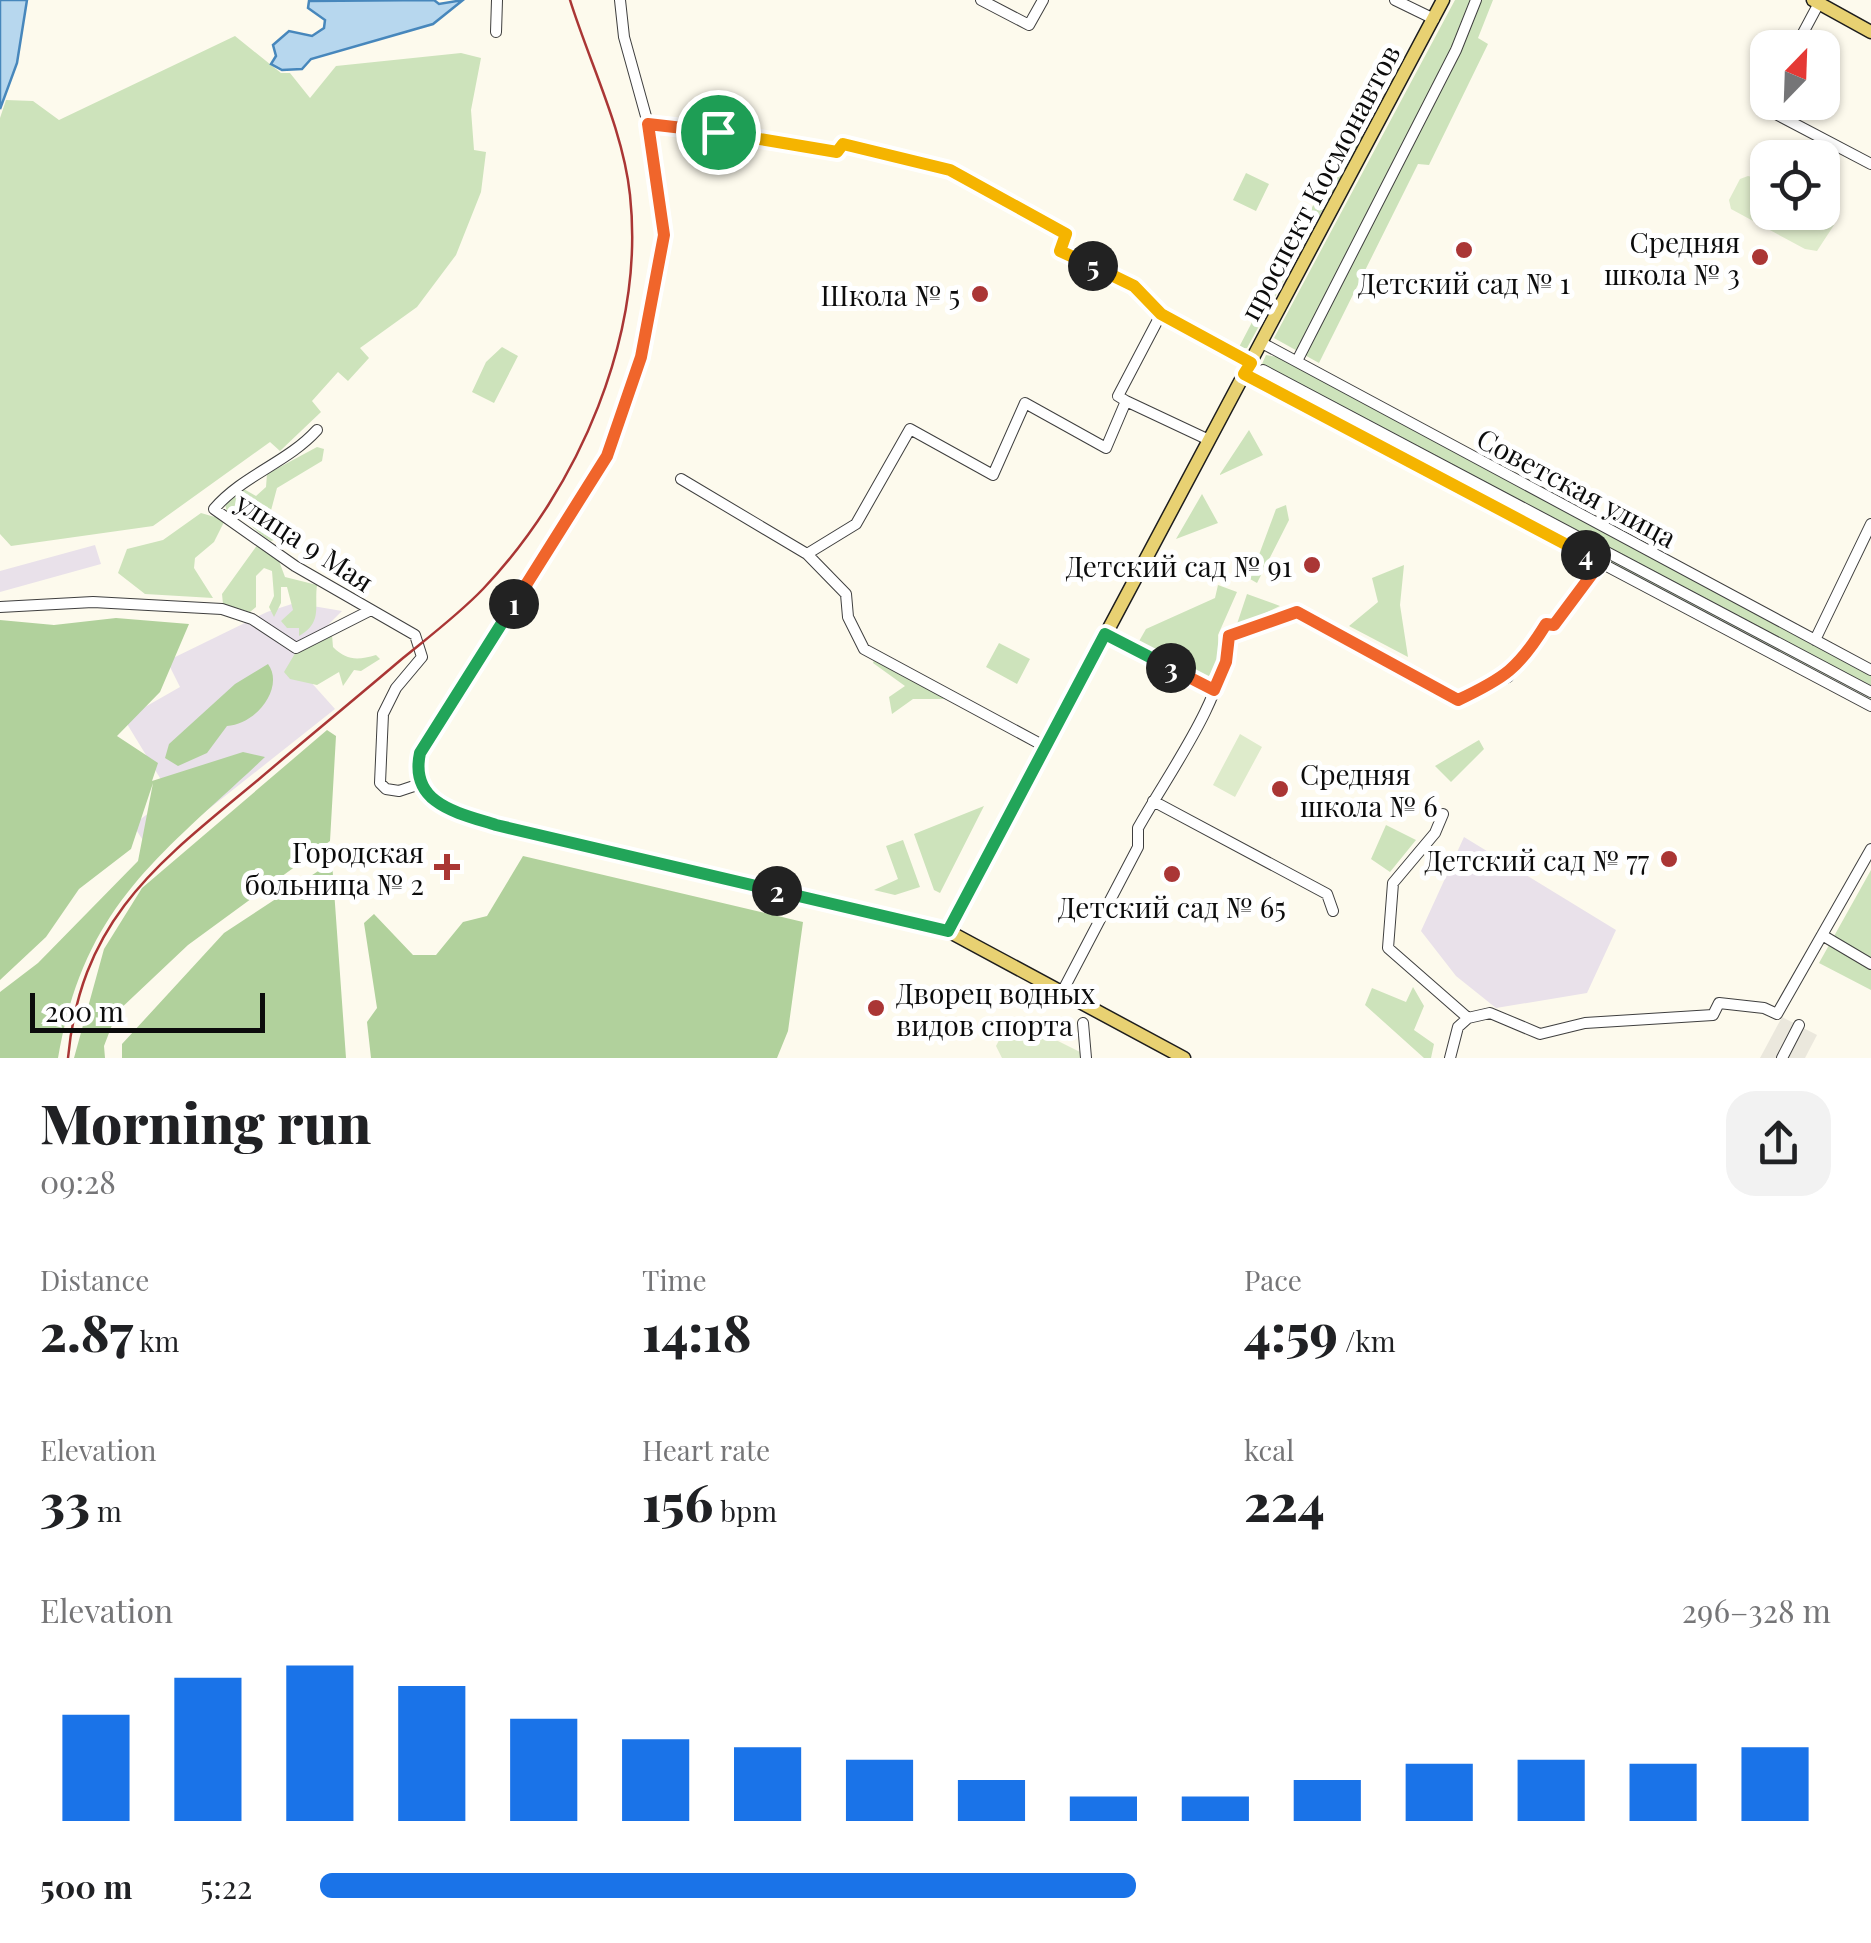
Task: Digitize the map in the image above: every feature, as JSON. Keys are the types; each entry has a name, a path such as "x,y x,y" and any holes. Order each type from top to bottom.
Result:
{"main road":[{"name":"проспект Космонавтов","path":"948,931 1209,440 1253,369 1262,343 1444,0"},
{"path":"1816,2 1871,32"},
{"path":"948,931 1184,1058"}],"street":[{"path":"496,32 497,0"},
{"path":"620,0 624,37 648,124 664,235 641,357 621,420 596,476 470,672 418,764 420,784 442,806 496,825 948,931"},
{"path":"981,0 1030,25 1043,0"},
{"path":"1396,0 1434,19"},
{"path":"1300,357 1456,50 1476,0"},
{"path":"1803,30 1816,2"},
{"path":"1787,120 1871,164"},
{"path":"648,124 837,152 843,144 950,170 1066,234 1060,251 1134,286 1161,314 1253,369 1871,692"},
{"path":"1161,314 1118,396 1209,440"},
{"name":"Советская улица","path":"1262,343 1871,670"},
{"name":"Советская улица","path":"1253,369 1871,706"},
{"path":"807,554 856,524 910,429 993,475 1025,403 1106,448 1126,401"},
{"name":"улица 9 Мая","path":"317,430 288,458 264,470 214,509 296,566 415,635 424,653 418,666 387,702 381,722 380,782 386,789 399,791 420,784"},
{"path":"681,479 807,554 846,594 848,617 864,648 1044,746"},
{"path":"1814,640 1871,524"},
{"path":"1061,994 1138,847 1138,828 1214,690 1226,662 1229,636 1297,612 1458,700 1508,677 1546,624 1554,625 1601,562"},
{"path":"0,606 92,602 222,609 252,619 296,648 371,610"},
{"path":"1105,634 1214,690"},
{"path":"1153,801 1326,894 1333,911"},
{"path":"1443,814 1435,833 1393,883 1388,948 1468,1018"},
{"path":"1450,1058 1453,1038 1468,1018 1490,1013 1540,1034 1584,1023 1712,1015 1719,1003 1764,1008 1777,1014 1871,848"},
{"path":"1822,935 1871,964"},
{"path":"1083,1022 1086,1058"},
{"path":"1782,1058 1798,1025"}],"shaded area":[{"path":"95,545 101,564 0,592 0,571"},
{"path":"295,603 342,611 292,661 335,709 152,854 133,825 171,796 124,719 180,687 167,661 267,612"},
{"path":"1464,837 1616,930 1587,993 1496,1008 1456,976 1421,931"},
{"path":"1782,1017 1817,1035 1805,1058 1760,1058"}],"green space":[{"path":"1455,0 1493,0 1478,38 1488,44 1429,165 1418,164 1319,363 1274,338"},
{"path":"235,36 281,73 290,73 310,98 336,66 461,53 481,58 471,110 474,150 486,152 481,192 456,255 417,307 360,348 369,358 348,381 338,372 312,401 321,412 280,451 270,442 153,526 11,546 0,534 0,118 6,100 33,101 59,120"},
{"path":"1352,131 1363,136 1247,348 1238,349"},
{"path":"1246,173 1269,184 1256,211 1233,200"},
{"path":"1750,177 1750,219 1731,209 1729,200 1740,179"},
{"path":"1770,230 1831,230 1817,251 1805,249"},
{"path":"502,347 518,356 494,403 472,392 486,362"},
{"path":"1266,355 1277,357 1871,673 1871,699 1258,373"},
{"path":"1249,430 1263,455 1220,475 1220,474"},
{"path":"317,447 324,449 322,461 277,488 269,518 282,533 280,538 271,541 239,516 227,512 225,504 242,488 256,496 266,487 267,474"},
{"path":"1202,494 1218,523 1176,539"},
{"path":"1286,505 1289,520 1257,583 1250,579 1276,509"},
{"path":"201,513 225,520 214,542 195,558 194,568 213,598 145,594 118,573 127,549 163,540"},
{"path":"258,544 279,561 285,577 317,585 314,620 299,636 299,628 287,628 281,621 293,610 287,587 281,587 281,603 274,617 269,607 274,596 272,571 264,568 256,576 256,607 250,612 223,604 222,594"},
{"path":"1404,565 1400,605 1408,657 1349,626 1378,602 1372,578"},
{"path":"1218,585 1237,592 1218,635 1219,659 1208,678 1138,643 1146,629 1215,598"},
{"path":"1247,594 1280,606 1236,627"},
{"path":"116,618 189,624 160,692 117,736 158,763 152,781 243,752 265,757 160,856 107,922 86,960 70,1005 58,1058 0,1058 0,992 38,963 138,861 153,783 131,849 79,889 46,937 0,980 0,620 54,625"},
{"path":"332,635 333,647 343,655 376,655 380,659 361,671 354,670 343,686 339,672 317,685 290,679 284,672 297,650"},
{"path":"999,643 1030,659 1017,684 986,667"},
{"path":"875,657 945,697 913,699 892,714 889,697 905,686 873,663"},
{"path":"268,664 273,683 257,712 227,726 207,753 178,766 165,758 169,744 235,684"},
{"path":"327,730 336,736 330,841 188,945 117,1012 104,1046 105,1058 74,1058 104,949 142,888"},
{"path":"1240,734 1262,747 1235,797 1213,785"},
{"path":"1479,740 1484,749 1451,782 1435,766"},
{"path":"984,806 940,893 934,890 914,834"},
{"path":"1386,825 1416,840 1390,872 1371,859"},
{"path":"903,840 920,887 895,895 874,890 898,879 886,846"},
{"path":"523,856 803,922 788,1031 777,1058 371,1058 367,1022 377,1008 364,923 374,914 413,955 436,955 463,922 487,916"},
{"path":"332,862 346,1058 122,1058 122,1044 224,933"},
{"path":"1871,870 1871,990 1819,963"},
{"path":"1413,987 1424,1006 1414,1030 1434,1044 1431,1058 1424,1058 1365,1005 1372,988 1406,1002"},
{"path":"1024,1024 1092,1058 1002,1058 996,1046 1007,1025"}],"water":[{"path":"0,0 27,0 17,63 0,109"},
{"path":"434,0 439,4 463,0 433,24 311,59 302,69 282,70 271,64 276,56 273,45 289,31 312,36 324,28 325,20 308,8 309,1"}],"railway":[{"path":"68,1058 76,1009 89,967 107,930 130,898 188,839 474,598 549,505 576,457 615,355 627,301 632,248 626,170 570,0"}],"place":[{"name":"Детский сад № 1","path":"1464,250"},
{"name":"Средняя школа № 3","path":"1760,257"},
{"name":"Школа № 5","path":"980,294"},
{"name":"Детский сад № 91","path":"1312,565"},
{"name":"Средняя школа № 6","path":"1280,789"},
{"name":"Детский сад № 77","path":"1669,859"},
{"name":"Городская больница № 2","path":"447,867"},
{"name":"Детский сад № 65","path":"1172,874"},
{"name":"Дворец водных видов спорта","path":"876,1008"}],"route":[{"path":"648,124 718,132 837,152 843,144 950,170 987,188 1003,202 1066,234 1060,251 1134,286 1161,314 1251,363 1244,374 1601,562 1554,625 1546,624 1508,677 1458,700 1297,612 1229,636 1226,662 1214,690 1105,634 948,931 452,812 434,802 420,784 420,753 596,476 621,420 641,357 664,235 663,202 648,124"}]}
